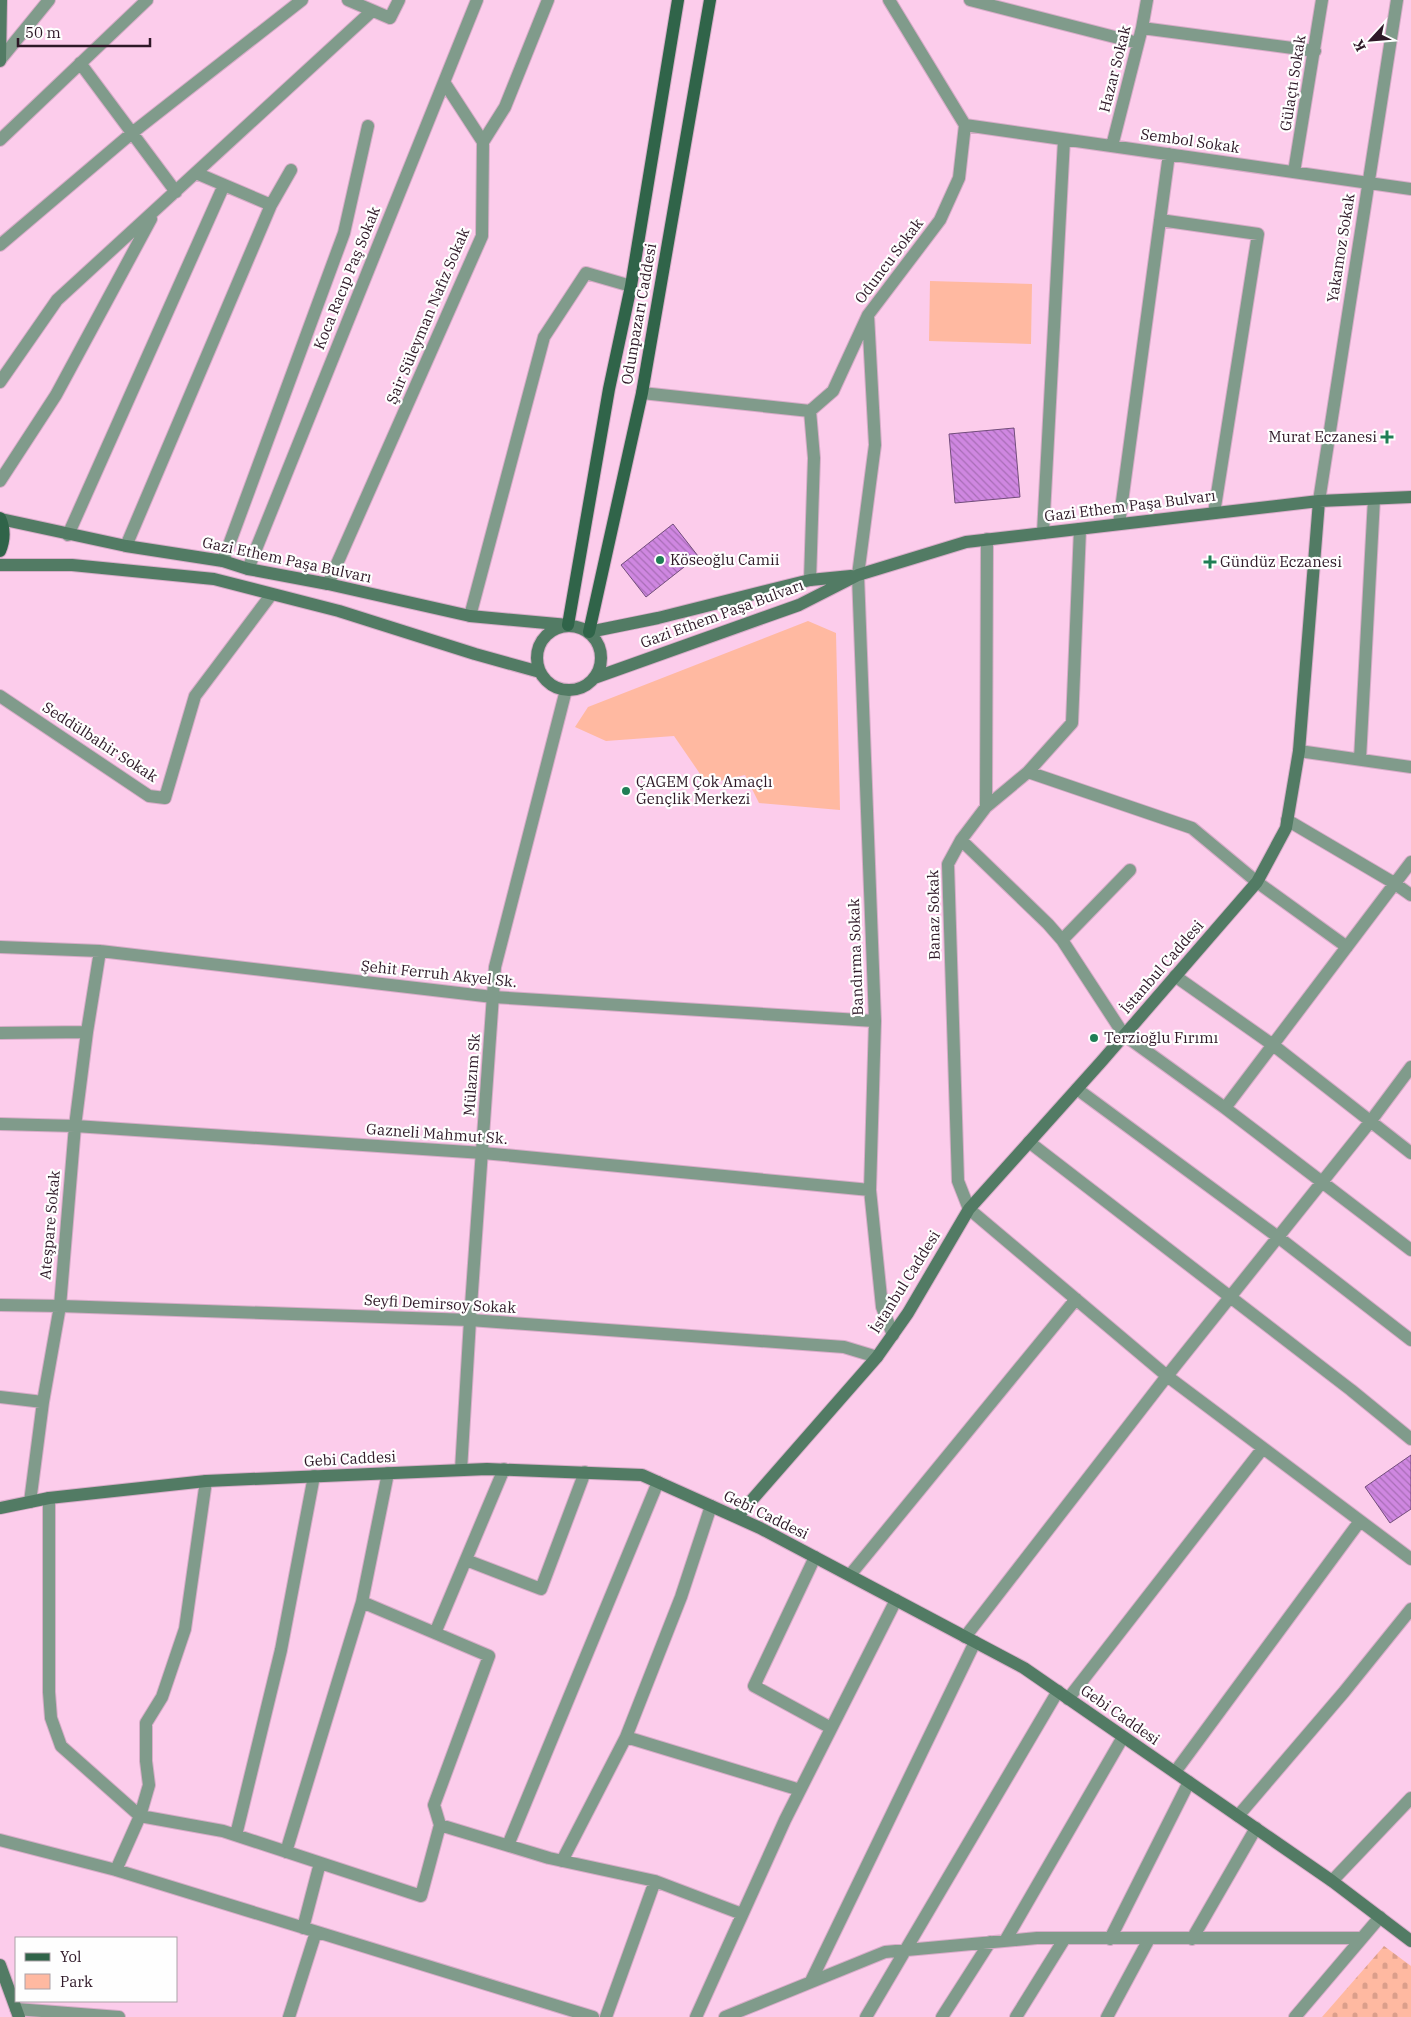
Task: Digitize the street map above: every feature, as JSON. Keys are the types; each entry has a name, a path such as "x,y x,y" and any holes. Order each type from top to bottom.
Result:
{"main road":[{"path":"0,60 1,0"},
{"name":"Odunpazarı Caddesi","path":"568,625 609,390 631,286 678,0"},
{"name":"Odunpazarı Caddesi","path":"589,632 642,393 710,0"},
{"name":"Gazi Ethem Paşa Bulvarı","path":"594,678 799,606 858,576 966,542 1319,501 1411,497"},
{"name":"İstanbul Caddesi","path":"737,1517 877,1357 908,1313 969,1208 1124,1035 1257,882 1286,828 1299,751 1319,501"},
{"path":"0,551 4,540 1,518"},
{"name":"Gazi Ethem Paşa Bulvarı","path":"1,518 68,535 223,561 248,569 328,584 470,616 568,625"},
{"path":"0,565 72,565 214,579 340,611 475,654 540,672"},
{"name":"Gazi Ethem Paşa Bulvarı","path":"589,632 658,618 810,580 858,576"},
{"path":"568,625 582,628 589,632 596,640 600,649 599,669 594,678 586,685 577,689 566,690 556,687 547,681 540,672 537,662 541,641 548,633 568,625"},
{"name":"Gebi Caddesi","path":"0,1508 48,1498 206,1481 504,1469 642,1475 737,1517 1024,1668 1332,1881 1411,1941"},
{"path":"0,1965 3,1980 17,2013"}],"street":[{"path":"0,60 50,0"},
{"path":"0,140 147,0"},
{"path":"0,245 132,133 302,0"},
{"path":"348,0 390,18 399,0"},
{"name":"Koca Racıp Paş Sokak","path":"248,569 477,0"},
{"path":"444,82 483,142 505,107 548,0"},
{"path":"889,0 965,126"},
{"path":"970,0 1138,43"},
{"name":"Hazar Sokak","path":"1112,146 1142,28 1147,0"},
{"name":"Gülaçtı Sokak","path":"1294,172 1322,0"},
{"name":"Yakamoz Sokak","path":"1319,501 1396,0"},
{"path":"0,382 57,300 372,11"},
{"path":"1142,28 1315,51"},
{"path":"80,63 176,192"},
{"path":"223,561 344,233 368,126"},
{"name":"Sembol Sokak","path":"965,126 1411,189"},
{"name":"Oduncu Sokak","path":"810,411 833,391 868,314 940,220 959,178 965,126"},
{"path":"1043,533 1064,140"},
{"name":"Şair Süleyman Nafız Sokak","path":"328,584 482,236 483,142"},
{"path":"1119,524 1169,154"},
{"path":"126,546 271,205 292,170"},
{"path":"196,173 271,205"},
{"path":"68,535 224,185"},
{"path":"0,480 56,395 156,210"},
{"path":"1160,220 1258,234 1214,513"},
{"path":"470,616 544,337 586,273 631,286"},
{"name":"Bandırma Sokak","path":"868,314 875,445 858,576 875,1021 870,1190 882,1307 893,1335"},
{"path":"642,393 810,411 814,458 810,580"},
{"path":"1360,760 1374,498"},
{"name":"Banaz Sokak","path":"969,1208 958,1181 948,864 961,840 986,807 1028,772 1072,723 1080,529"},
{"path":"986,807 987,539"},
{"name":"Seddülbahir Sokak","path":"0,696 149,796 165,798 195,696 271,595"},
{"name":"Mülazım Sk","path":"461,1470 495,967 566,690"},
{"path":"1299,751 1411,767"},
{"path":"1028,772 1192,828 1257,882 1346,947"},
{"path":"1287,820 1411,895"},
{"path":"961,840 1048,924 1062,940 1124,1035 1225,1108 1411,1250"},
{"path":"1225,1108 1411,862"},
{"path":"1062,940 1130,870"},
{"name":"Şehit Ferruh Akyel Sk.","path":"0,947 100,951 493,997 875,1021"},
{"name":"Ateşpare Sokak","path":"30,1502 43,1402 60,1306 75,1126 100,951"},
{"path":"1175,976 1273,1045 1411,1153"},
{"path":"0,1033 87,1032"},
{"path":"811,1981 970,1639 1166,1376 1370,1122 1411,1067"},
{"path":"1077,1088 1278,1236 1411,1340"},
{"name":"Gazneli Mahmut Sk.","path":"0,1124 75,1126 483,1153 870,1190"},
{"path":"1029,1142 1411,1439"},
{"path":"969,1208 1166,1376 1411,1559"},
{"path":"850,1575 1076,1299"},
{"name":"Seyfi Demirsoy Sokak","path":"0,1305 470,1320 844,1347 877,1357"},
{"path":"0,1397 43,1402"},
{"path":"866,2017 1063,1695 1263,1448"},
{"path":"435,1633 504,1469"},
{"path":"466,1560 541,1589 585,1472"},
{"path":"286,1852 362,1602 388,1473"},
{"path":"236,1835 281,1650 314,1476"},
{"path":"116,1870 140,1816 149,1785 146,1761 146,1723 162,1697 184,1629 206,1481"},
{"path":"508,1845 658,1482"},
{"path":"48,1498 50,1718 61,1746 140,1816 224,1831 421,1896 440,1825 434,1805 489,1656 362,1602"},
{"path":"562,1861 626,1738 681,1597 711,1506"},
{"path":"1175,1772 1360,1521"},
{"path":"815,1557 754,1686 831,1728"},
{"path":"696,2017 800,1790 896,1600"},
{"path":"1238,1816 1344,1692 1411,1608"},
{"path":"1005,1941 1124,1737"},
{"path":"626,1738 800,1790"},
{"path":"1110,1939 1189,1782"},
{"path":"1332,1881 1411,1798"},
{"path":"440,1825 562,1861 655,1881 742,1914"},
{"path":"1192,1939 1256,1828"},
{"path":"0,1840 116,1870 593,2017"},
{"path":"303,1928 320,1863"},
{"path":"606,2017 655,1881"},
{"path":"1295,2017 1380,1917"},
{"path":"289,2017 316,1932"},
{"path":"725,2017 885,1952 990,1942 1065,1938 1362,1938"},
{"path":"1016,2017 1065,1938"},
{"path":"1107,2017 1148,1939"},
{"path":"942,2017 990,1942"},
{"path":"17,2013 119,2017"}],"green space":[{"path":"930,281 1032,284 1031,344 929,341"},
{"path":"808,621 836,633 840,810 759,803 745,775 707,784 674,736 606,741 575,727 588,707"},
{"path":"1384,1946 1411,1966 1411,2017 1322,2017"}],"building":[{"path":"1014,428 1020,497 955,503 949,434"},
{"name":"Köseoğlu Camii","path":"673,524 698,556 646,597 621,565"},
{"path":"1411,1455 1411,1509 1390,1523 1365,1487"}],"place":[{"name":"Murat Eczanesi","path":"1387,437"},
{"name":"Köseoğlu Camii","path":"660,560"},
{"name":"Gündüz Eczanesi","path":"1210,562"},
{"name":"ÇAGEM Çok Amaçlı Gençlik Merkezi","path":"626,791"},
{"name":"Terzioğlu Fırımı","path":"1094,1038"}]}
